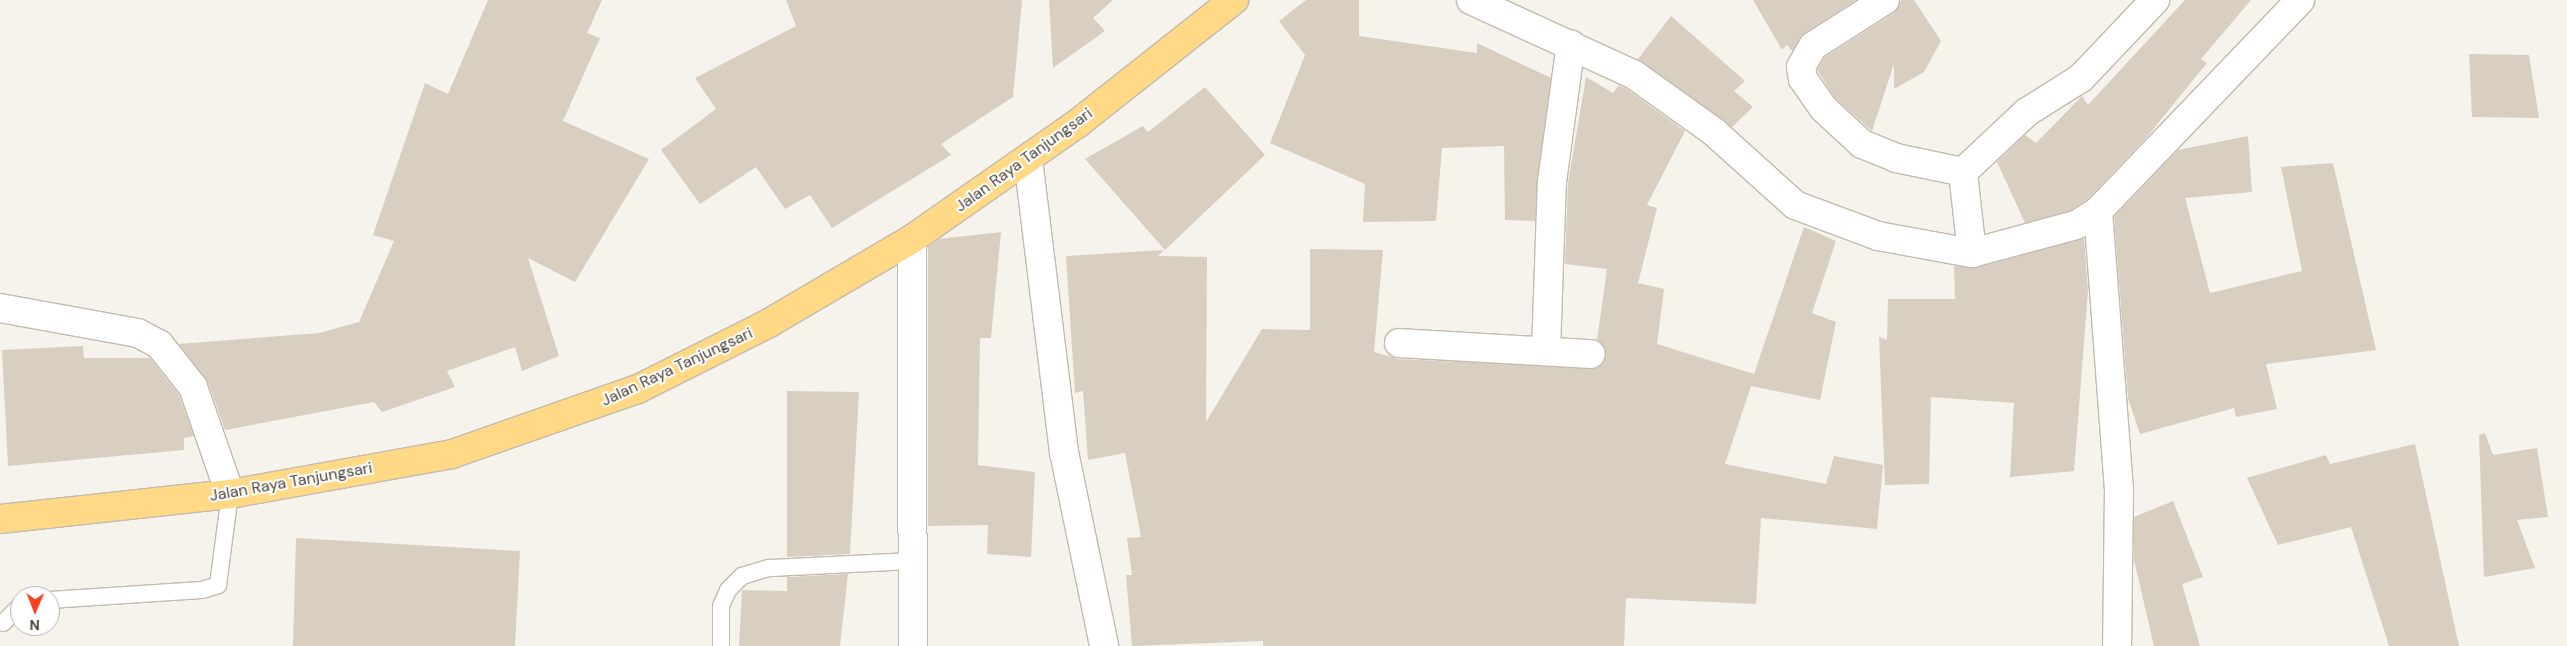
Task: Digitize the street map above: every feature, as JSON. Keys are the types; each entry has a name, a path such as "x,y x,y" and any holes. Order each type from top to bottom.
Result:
{"highway":[{"name":"Jalan Raya Tanjungsari","path":"0,519 230,494 452,454 568,416 704,358 912,240 1028,159 1234,0"}],"street":[{"path":"1471,0 1633,74 1714,132 1795,206 1878,236 1972,253 2076,225 2098,211 2300,0"},
{"path":"1885,0 1813,46 1801,67 1803,79 1823,108 1862,144 1896,158 1964,172"},
{"path":"1964,172 2027,112 2081,78 2155,0"},
{"path":"1546,351 1552,182 1570,44"},
{"path":"1028,159 1064,452 1104,646"},
{"path":"1964,172 1972,253"},
{"path":"2098,211 2119,489 2117,646"},
{"path":"912,240 913,646"},
{"path":"0,308 138,333 159,344 193,387 230,494"},
{"path":"1399,343 1591,354"}],"lane":[{"path":"60,599 202,590 218,585 230,494"},
{"path":"721,646 721,606 728,590 742,576 769,568 914,561"},
{"path":"4,623 10,617"}],"building":[{"path":"488,0 602,0 587,33 600,38 563,121 649,159 575,282 528,258 559,356 522,371 515,347 447,371 455,387 382,412 374,402 225,430 208,382 179,344 319,333 359,322 394,241 373,235 425,83 448,94"},
{"path":"786,0 1022,0 1013,97 941,144 951,155 832,228 810,195 785,209 756,167 700,204 661,150 716,109 695,78 796,26"},
{"path":"1049,0 1113,0 1093,18 1105,31 1053,68"},
{"path":"1306,0 1359,0 1359,36 1477,53 1477,43 1551,78 1535,221 1505,220 1504,146 1442,148 1436,221 1363,222 1365,184 1270,143 1305,55 1279,21"},
{"path":"1753,0 1856,0 1805,33 1792,51 1787,45 1782,50"},
{"path":"1901,0 1914,0 1941,41 1924,72 1894,89 1894,64 1872,131 1835,98 1817,70 1825,57 1894,13"},
{"path":"2185,0 2251,0 2201,59 2207,63 2146,138 2088,199 2070,211 2025,223 1997,162 2025,135 2036,143 2082,96 2088,105"},
{"path":"1671,16 1745,81 1734,91 1753,107 1732,127 1638,59"},
{"path":"2469,54 2529,55 2539,118 2472,117"},
{"path":"1586,77 1613,93 1619,85 1625,88 1685,131 1647,205 1657,208 1638,283 1664,289 1657,344 1754,374 1804,227 1836,241 1812,313 1836,322 1820,400 1751,386 1725,464 1826,484 1834,456 1883,465 1877,529 1761,518 1756,604 1626,598 1624,646 1263,646 1263,641 1132,646 1126,575 1132,575 1127,538 1141,537 1125,453 1088,460 1083,391 1075,393 1066,256 1164,250 1158,256 1207,257 1206,422 1262,329 1310,330 1310,249 1383,250 1374,352 1398,359 1598,368 1607,355 1597,340 1607,269 1565,264 1568,183"},
{"path":"1205,87 1265,155 1165,250 1085,159 1143,126 1148,132"},
{"path":"2248,136 2252,192 2185,198 2210,293 2302,271 2281,167 2333,163 2376,350 2266,364 2277,409 2236,417 2234,408 2140,434 2128,398 2114,217 2178,150"},
{"path":"1001,232 991,338 980,338 978,465 1035,472 1031,557 987,554 988,525 928,526 928,247 939,239"},
{"path":"2084,238 2088,291 2074,471 2010,477 2014,403 1931,397 1929,484 1885,485 1879,337 1887,340 1888,299 1955,299 1954,266 1976,268"},
{"path":"83,346 84,358 150,358 179,395 194,436 184,438 184,450 8,466 2,350"},
{"path":"787,391 859,392 850,554 787,557"},
{"path":"2485,433 2493,455 2537,448 2548,517 2517,520 2535,568 2484,577 2479,435"},
{"path":"2415,444 2459,646 2389,646 2351,527 2278,545 2247,478 2326,455 2330,464"},
{"path":"2173,501 2203,577 2182,584 2200,646 2154,646 2134,560 2134,517"},
{"path":"296,538 520,551 515,646 293,646"},
{"path":"848,574 840,646 739,646 742,590 787,591 787,577"}]}
